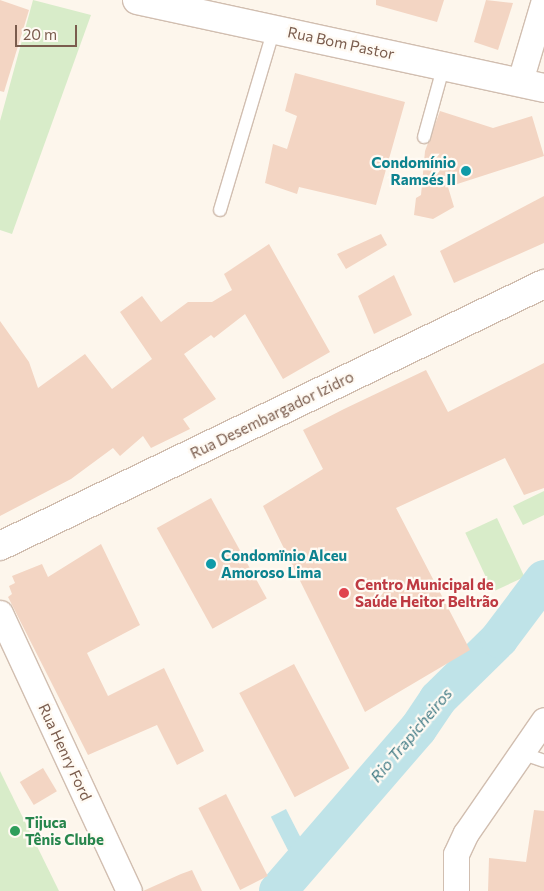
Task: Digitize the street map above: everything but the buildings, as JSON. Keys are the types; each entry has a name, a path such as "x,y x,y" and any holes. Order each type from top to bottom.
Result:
{"street":[{"name":"Rua Bom Pastor","path":"137,0 532,85"},
{"path":"532,85 544,0"},
{"name":"Rua Desembargador Izidro","path":"0,546 544,284"},
{"name":"Rua Henry Ford","path":"0,613 130,891"},
{"path":"456,891 456,854 533,757 544,720"}],"lane":[{"path":"220,210 274,29"},
{"path":"424,137 444,65"}],"green space":[{"path":"33,0 91,15 12,234 0,230 0,121"},
{"path":"544,491 544,515 523,525 513,506"},
{"path":"497,518 524,577 493,592 465,533"},
{"name":"Tijuca Tênis Clube","path":"0,771 59,891 0,891"}],"water":[{"path":"286,809 303,843 288,851 271,817"}],"waterway":[{"name":"Rio Trapicheiros","path":"278,891 418,729 438,699 499,639 544,579"}],"place":[{"name":"Condomínio Ramsés II","path":"466,171"},
{"name":"Condomïnio Alceu Amoroso Lima","path":"211,564"},
{"name":"Centro Municipal de Saúde Heitor Beltrão","path":"344,593"},
{"name":"Tijuca Tênis Clube","path":"15,831"}]}
